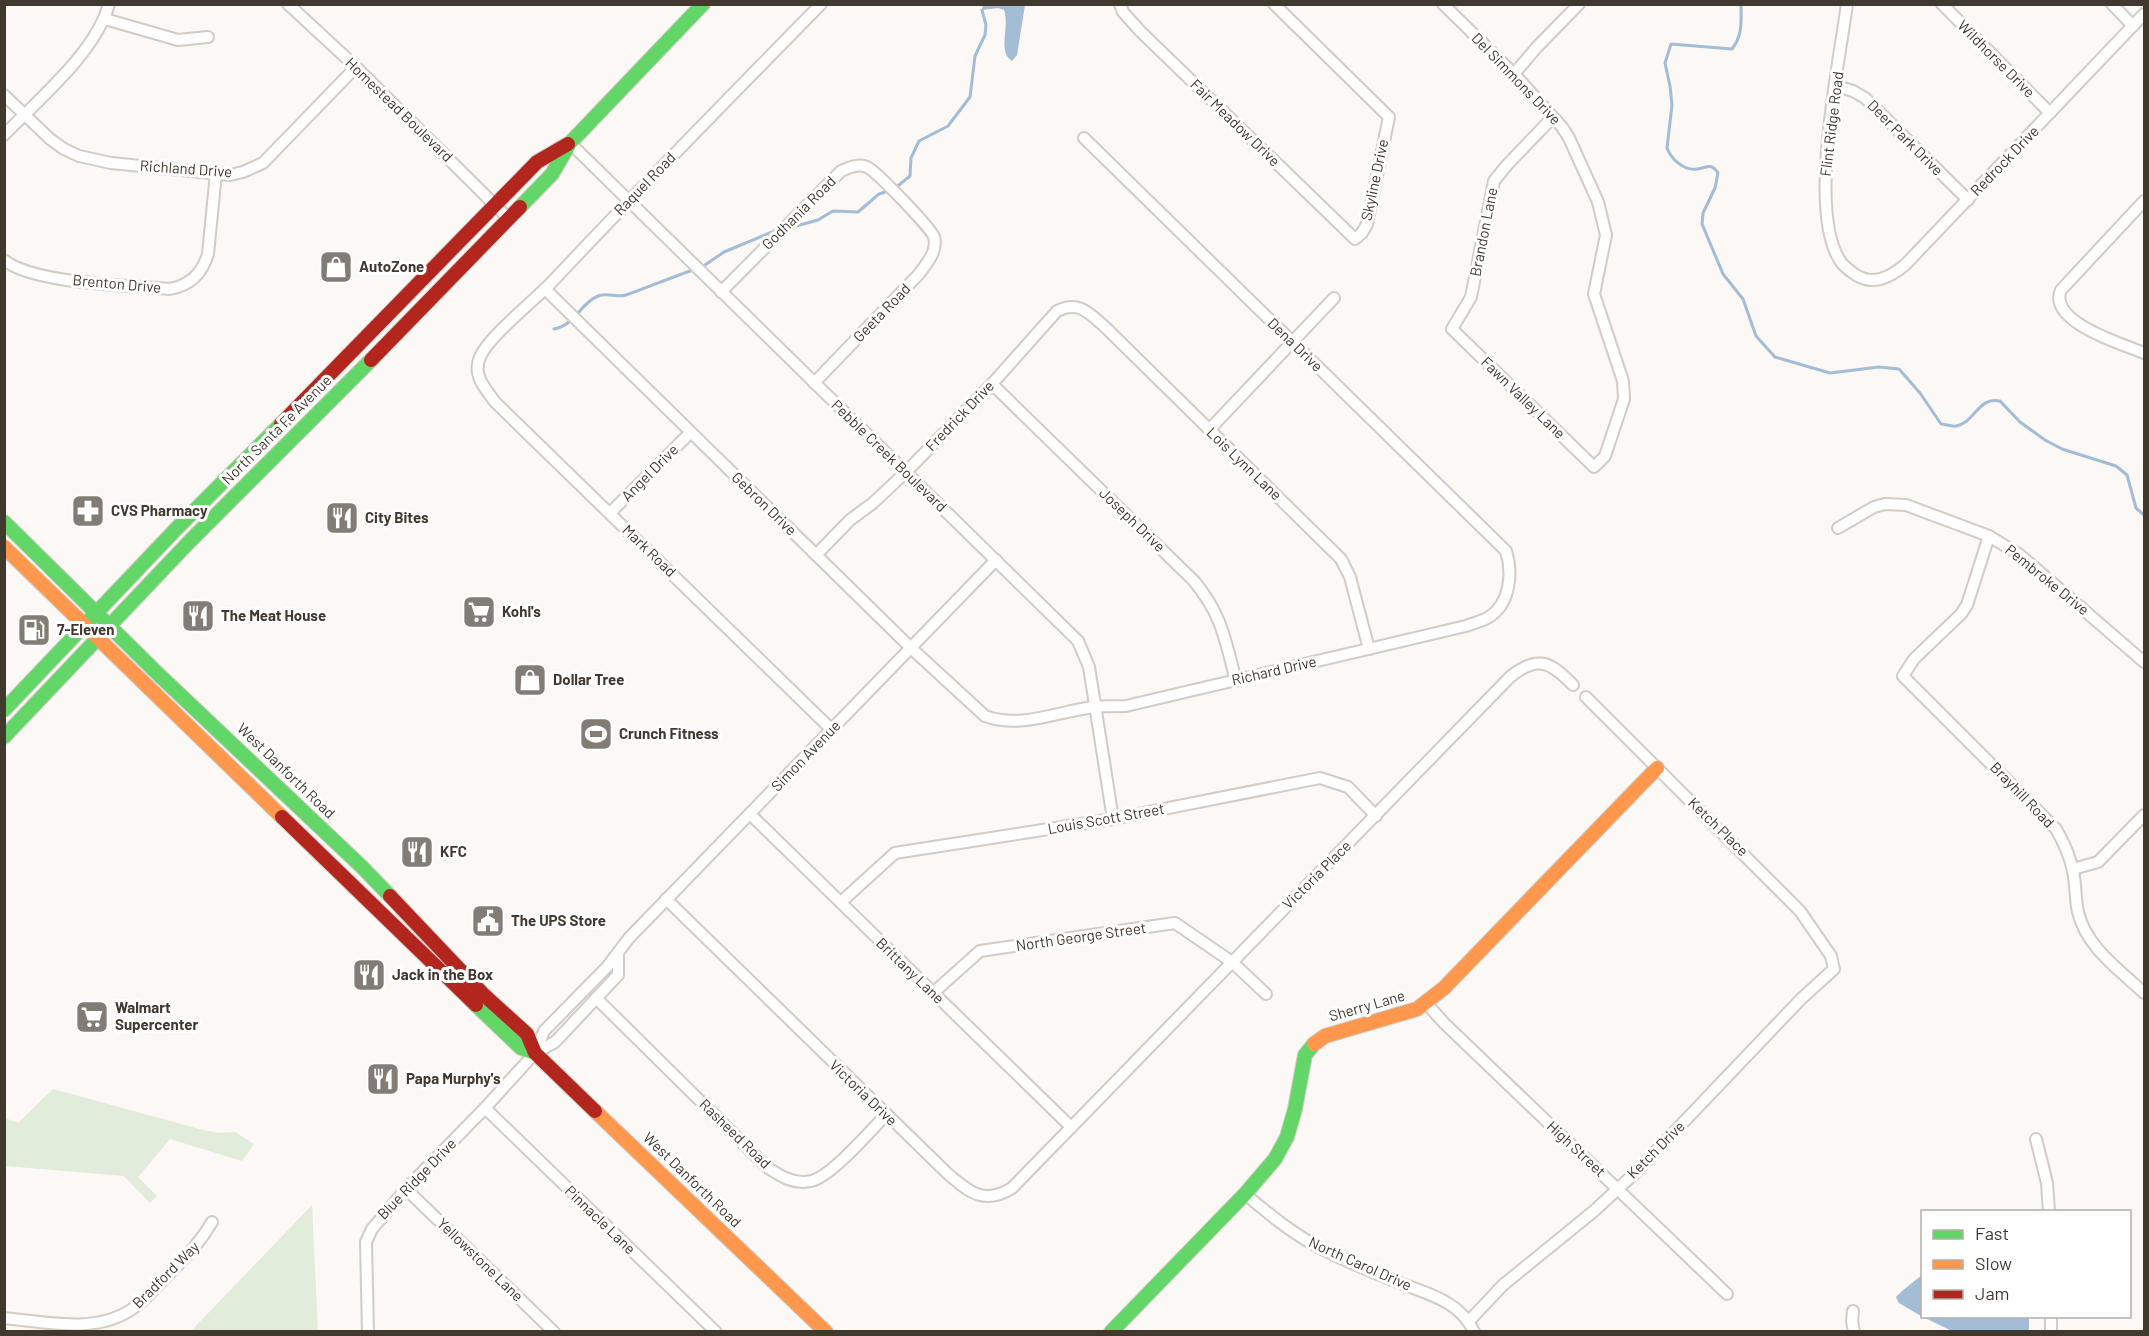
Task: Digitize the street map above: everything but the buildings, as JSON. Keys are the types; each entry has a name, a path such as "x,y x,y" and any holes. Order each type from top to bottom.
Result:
{"street":[{"path":"4,135 79,58 105,19 109,4"},
{"name":"Homestead Boulevard","path":"288,4 356,67 508,218"},
{"name":"North Santa Fe Avenue","path":"4,737 190,541 552,174 570,143 703,4"},
{"name":"Raquel Road","path":"476,368 480,356 490,343 821,4"},
{"name":"Fair Meadow Drive","path":"1120,4 1123,12 1140,31 1355,238"},
{"name":"Skyline Drive","path":"1274,4 1389,117 1367,224 1355,238"},
{"name":"Del Simmons Drive","path":"1443,4 1514,74 1553,117 1569,138 1598,202 1606,236 1594,294 1623,381 1624,399 1605,456 1594,467"},
{"path":"1514,74 1579,4"},
{"name":"Flint Ridge Road","path":"1847,4 1828,131 1826,196 1830,232 1839,260 1853,273"},
{"name":"Wildhorse Drive","path":"1942,4 2050,113"},
{"path":"2112,4 2133,26"},
{"name":"Redrock Drive","path":"1853,273 1865,280 1877,280 1891,276 1905,266 2145,14"},
{"path":"105,19 178,40 208,37"},
{"name":"Richland Drive","path":"4,95 50,139 79,156 94,161 230,174 243,172 263,163 356,67"},
{"name":"Deer Park Drive","path":"1836,86 1853,91 1865,98 1968,200"},
{"name":"Brandon Lane","path":"1452,329 1471,297 1494,181 1553,117"},
{"name":"Dena Drive","path":"1083,138 1506,551"},
{"name":"North Santa Fe Avenue","path":"4,710 177,528 537,162 570,143"},
{"name":"Pebble Creek Boulevard","path":"570,143 1078,641 1089,667 1113,819"},
{"name":"Godhania Road","path":"721,292 827,183 841,171 856,165 867,167 877,175 934,235"},
{"name":"Brenton Drive","path":"4,260 21,270 49,277 169,289 180,287 199,274 205,265 216,173"},
{"path":"2144,201 2058,295 2060,304 2074,321 2087,329 2145,353"},
{"name":"Geeta Road","path":"814,383 919,274 930,260 935,246 934,235"},
{"name":"Gebron Drive","path":"545,289 911,648 985,716"},
{"path":"1209,430 1334,298"},
{"name":"Fredrick Drive","path":"816,555 850,520 873,503 906,472 992,384 1057,311 1076,306"},
{"name":"Lois Lynn Lane","path":"1076,306 1104,326 1341,559 1350,577 1369,649"},
{"path":"366,365 373,343 391,325 384,319"},
{"name":"Fawn Valley Lane","path":"1452,329 1594,467"},
{"name":"Mark Road","path":"476,368 480,382 495,402 831,729"},
{"path":"305,424 300,417 311,406 329,376"},
{"name":"Joseph Drive","path":"992,384 1194,581 1216,612 1236,681"},
{"name":"Angel Drive","path":"610,513 690,433"},
{"name":"Pembroke Drive","path":"1838,528 1874,507 1886,504 1906,505 1989,536 2020,555 2145,662"},
{"name":"West Danforth Road","path":"4,522 362,867 484,995 527,1034 535,1053 826,1332"},
{"name":"Brayhill Road","path":"1989,536 1967,605 1961,614 1914,659 1903,676 2056,829 2064,842 2073,869 2078,914 2086,932 2104,956 2145,993"},
{"name":"West Danforth Road","path":"4,547 521,1048 535,1053"},
{"name":"Richard Drive","path":"985,716 999,721 1013,721 1036,719 1094,707 1126,706 1466,626 1489,617 1501,605 1508,588 1509,562 1506,551"},
{"name":"Simon Avenue","path":"535,1053 544,1031 618,953 629,938 996,560"},
{"name":"Victoria Place","path":"1071,1127 1510,677 1524,666 1539,663 1560,672 1573,685"},
{"name":"Ketch Place","path":"1586,697 1800,911 1831,956 1834,969"},
{"path":"4,729 9,718 21,705 14,699"},
{"path":"224,760 231,755 246,768 280,788"},
{"name":"Sherry Lane","path":"1111,1332 1245,1194 1275,1159 1287,1137 1295,1109 1305,1055 1312,1045 1325,1036 1417,1009 1426,1003 1444,988 1657,768"},
{"name":"Louis Scott Street","path":"841,902 895,853 1113,819 1320,778 1347,787 1376,816"},
{"name":"Brittany Lane","path":"750,814 1071,1127"},
{"path":"2073,869 2098,862 2145,815"},
{"name":"Victoria Drive","path":"666,899 886,1115 966,1190 992,1197 1001,1195 1012,1188 1071,1127"},
{"name":"North George Street","path":"933,993 980,951 1175,923 1232,962 1266,994"},
{"name":"Simon Avenue","path":"535,1053 555,1042 618,975 618,953"},
{"name":"Ketch Drive","path":"1469,1321 1503,1285 1594,1211 1636,1172 1794,1007 1834,969"},
{"name":"Rasheed Road","path":"596,998 767,1167 781,1177 796,1182 812,1181 830,1170 886,1115"},
{"name":"High Street","path":"1426,1003 1444,1024 1727,1294"},
{"name":"Blue Ridge Drive","path":"368,1332 366,1242 378,1219 535,1053"},
{"name":"Pinnacle Lane","path":"485,1108 716,1332"},
{"path":"2036,1139 2047,1183 2049,1210"},
{"name":"Yellowstone Lane","path":"406,1189 554,1332"},
{"name":"North Carol Drive","path":"1245,1194 1294,1233 1325,1250 1438,1297 1457,1309 1469,1321 1474,1332"},
{"name":"Bradford Way","path":"4,1318 75,1324 98,1323 117,1318 135,1307 199,1243 212,1222"},
{"path":"1853,1311 1854,1332"}],"green space":[{"path":"53,1089 203,1130 219,1133 235,1132 254,1144 242,1161 170,1139 138,1177 157,1196 150,1203 124,1176 5,1166 5,1118 18,1123"},
{"path":"312,1205 318,1331 191,1331"}],"water":[{"path":"983,5 1025,5 1017,55 1012,61 1004,45 1006,24 1004,10 998,8 982,10"},
{"path":"1921,1276 1921,1316 1899,1303 1896,1297"},
{"path":"1925,1318 2029,1318 2029,1331 1952,1331"}],"waterway":[{"path":"1741,4 1740,33 1732,49 1671,44 1665,63 1672,105 1667,148 1675,160 1687,168 1711,167 1718,173 1715,188 1703,213 1702,224 1723,274 1743,299 1756,336 1775,357 1830,373 1879,367 1899,369 1920,393 1941,424 1954,426 1962,424 1987,402 2000,401 2020,422 2045,440 2062,449 2116,466 2127,475 2136,508 2144,515"},
{"path":"894,189 910,176 911,158 919,141 948,126 970,97 975,56 985,35 986,25 982,10"},
{"path":"789,228 818,220 833,211 858,212 879,194 888,191"},
{"path":"702,267 724,252 777,230"},
{"path":"554,329 568,323 586,304 598,296 626,295 696,269"}],"traffic: fast":[{"path":"520,207 552,174 570,143 703,4"},
{"path":"4,737 190,541 371,360"},
{"path":"4,710 177,528 281,424"},
{"path":"4,522 157,673 390,896"},
{"path":"476,1005 521,1048 535,1053"},
{"path":"1111,1332 1245,1194 1275,1159 1287,1137 1295,1109 1305,1055 1314,1044"}],"traffic: slow":[{"path":"4,547 282,817"},
{"path":"1314,1044 1325,1036 1417,1009 1444,988 1657,768"},
{"path":"595,1111 826,1332"}],"traffic: jam":[{"path":"281,424 537,162 568,144"},
{"path":"371,360 520,207"},
{"path":"282,817 476,1005"},
{"path":"390,896 484,995 527,1034 535,1053 595,1111"}],"place":[{"name":"AutoZone","path":"336,267"},
{"name":"CVS Pharmacy","path":"88,511"},
{"name":"City Bites","path":"342,518"},
{"name":"Kohl's","path":"479,612"},
{"name":"The Meat House","path":"198,616"},
{"name":"7-Eleven","path":"34,630"},
{"name":"Dollar Tree","path":"530,680"},
{"name":"Crunch Fitness","path":"596,734"},
{"name":"KFC","path":"417,852"},
{"name":"The UPS Store","path":"488,921"},
{"name":"Jack in the Box","path":"369,975"},
{"name":"Walmart Supercenter","path":"92,1017"},
{"name":"Papa Murphy's","path":"383,1079"}]}
